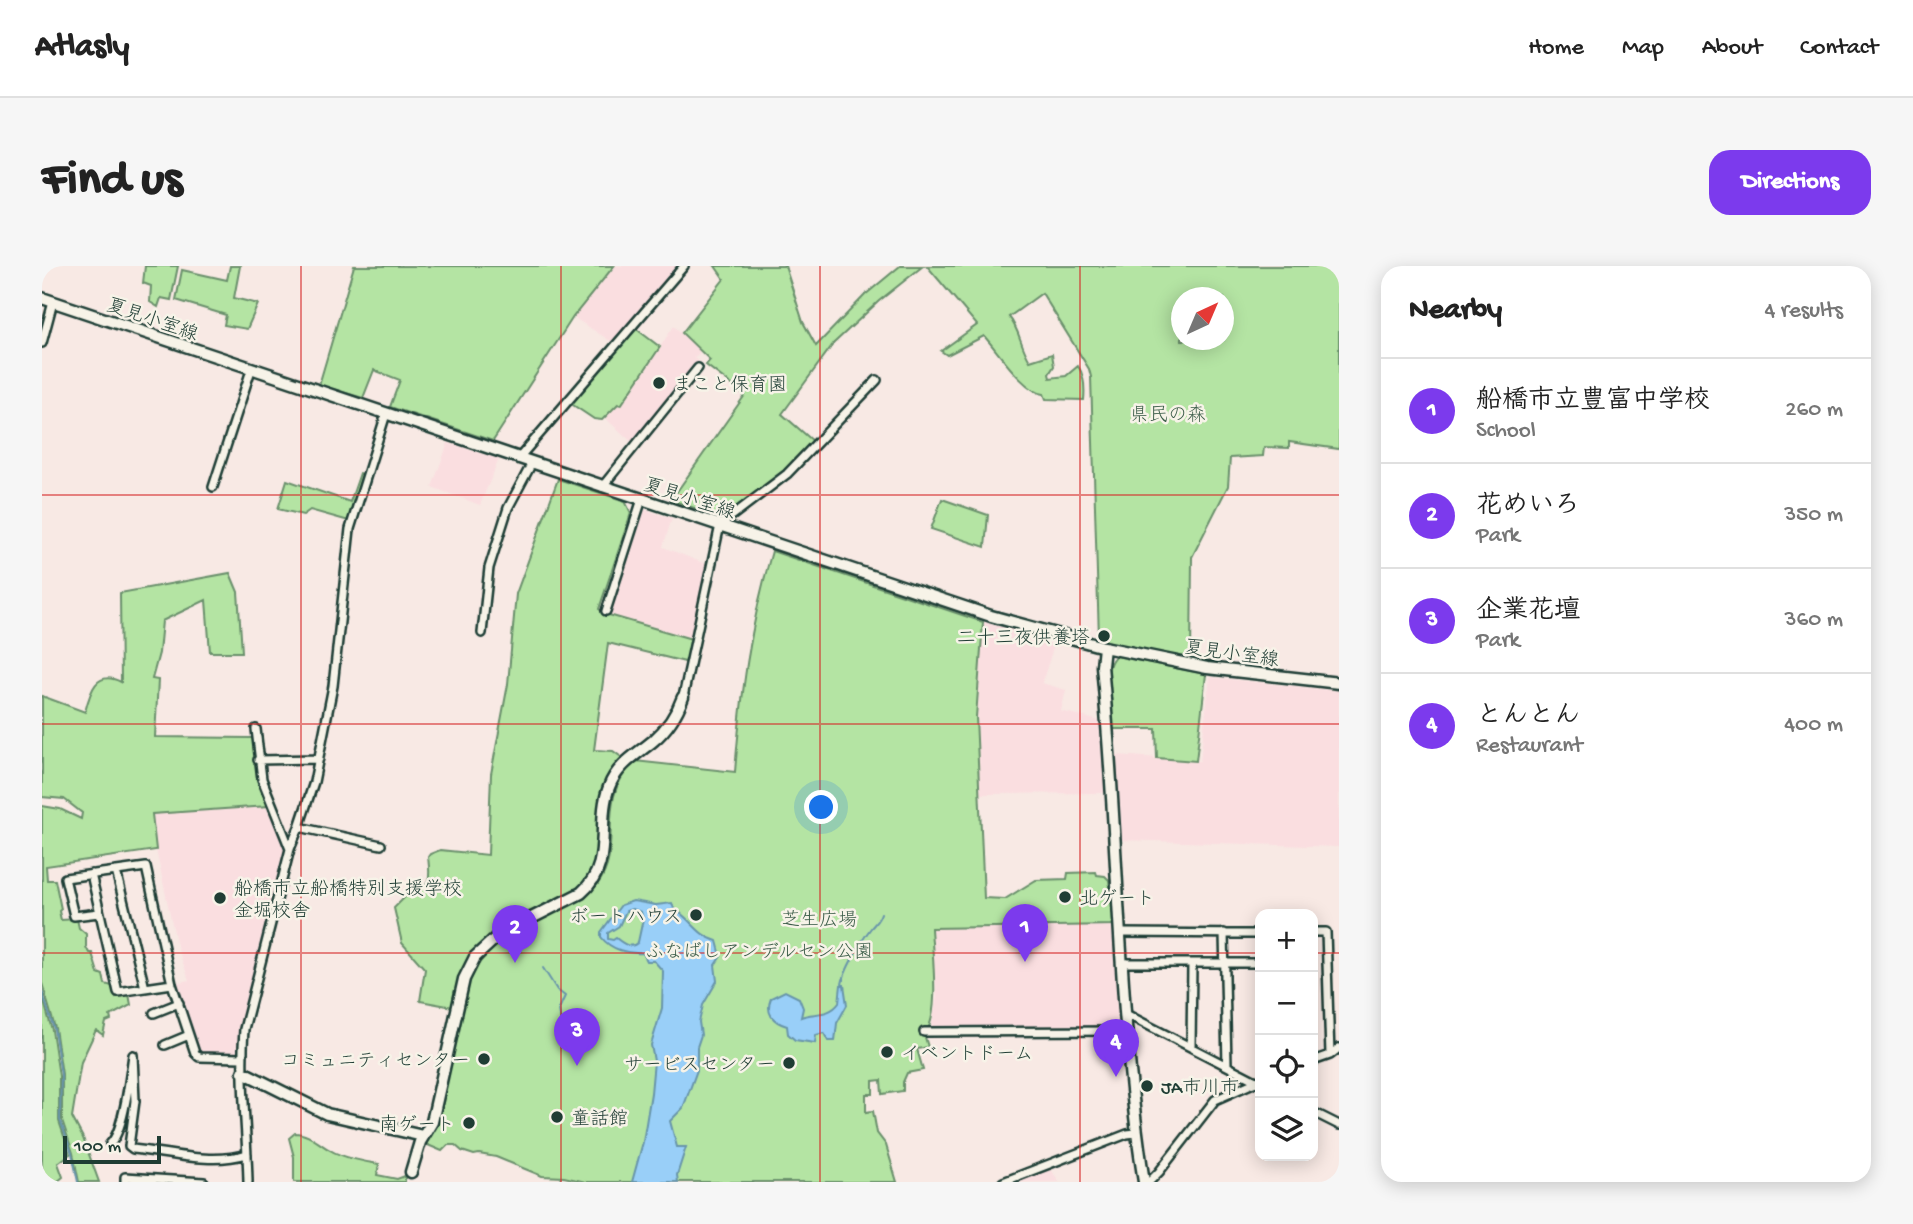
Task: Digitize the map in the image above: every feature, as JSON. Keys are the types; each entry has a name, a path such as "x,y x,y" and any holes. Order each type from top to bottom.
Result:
{"main road":[{"name":"夏見小室線","path":"42,298 945,601 1104,647 1237,673 1339,683"},
{"path":"1104,647 1101,666 1127,1031 1136,1133 1146,1182"},
{"path":"409,1177 423,1136 432,1122 462,986 472,961 500,934 582,893 589,886 601,863 606,800 612,780 629,760 662,733 683,697"},
{"path":"243,1072 327,1114 423,1136"}],"street":[{"path":"519,458 684,266"},
{"path":"42,343 53,302"},
{"path":"602,486 698,368"},
{"path":"213,487 251,370"},
{"path":"683,697 720,525 787,474 877,380"},
{"path":"247,1182 243,1113 244,1029 290,849 314,782 333,686 350,529 386,414"},
{"path":"482,633 489,568 508,508 531,463"},
{"path":"606,611 642,499"},
{"path":"256,729 262,779 290,849"},
{"path":"258,760 319,759"},
{"path":"299,827 381,845"},
{"path":"99,913 74,916 65,878 146,867 172,984 195,1053 199,1057 242,1058"},
{"path":"116,871 145,988"},
{"path":"91,874 118,992 172,984"},
{"path":"1318,932 1326,932 1330,1055"},
{"path":"1121,933 1255,933"},
{"path":"1224,933 1227,1065"},
{"path":"1191,1047 1192,963"},
{"path":"1123,964 1255,963"},
{"path":"154,1013 179,1003"},
{"path":"1126,1014 1255,1080"},
{"path":"924,1032 1127,1031"},
{"path":"165,1045 189,1035"},
{"path":"1318,1059 1339,1048"},
{"path":"110,1144 116,1137 126,1097 132,1055 135,1101 129,1146 133,1149 206,1160 247,1154"},
{"path":"1146,1182 1159,1172 1215,1100 1231,1091 1255,1083"},
{"path":"1318,1114 1339,1125"},
{"path":"1003,1182 1127,1134 1136,1133"},
{"path":"125,1182 125,1177 204,1182"}],"shaded area":[{"path":"614,266 679,266 612,342 573,317"},
{"name":"まこと保育園","path":"674,326 701,351 694,358 699,362 632,442 605,418 618,403 621,405"},
{"path":"448,443 499,459 480,505 432,487"},
{"path":"643,509 672,518 663,547 708,565 693,638 609,615 609,607"},
{"path":"983,622 1055,642 1042,683 1066,690 1061,711 1100,721 1105,793 979,794 976,717"},
{"path":"1210,677 1339,691 1339,847 1120,840 1117,755 1200,761"},
{"name":"船橋市立船橋特別支援学校 金堀校舎","path":"269,806 285,849 241,1028 239,1052 235,1055 200,1054 175,983 189,980 177,946 151,814"},
{"path":"1115,925 1121,1027 931,1030 937,996 931,928"},
{"path":"1049,1166 1059,1182 1010,1182"}],"green space":[{"path":"145,266 178,266 171,300 161,298 158,307 150,302 151,286 143,283"},
{"path":"230,266 240,266 234,298 258,304 247,329 224,325 226,315 176,300 182,270 227,280"},
{"path":"354,266 614,266 573,317 493,441 390,407 400,380 374,370 363,398 319,385"},
{"path":"715,266 785,266 803,322 816,346 865,295 900,266 923,266 879,301 834,343 782,414 813,441 785,471 723,518 671,500 745,395 706,365 710,360 682,333 724,279"},
{"name":"県民の森","path":"927,266 1339,266 1339,449 1289,442 1289,448 1264,447 1263,456 1230,458 1228,486 1192,557 1191,659 1118,645 1099,638 1089,369 1042,293 1009,317 1030,361 1052,354 1054,366 1049,374 1050,378 1066,376 1078,366 1083,378 1084,400 1046,399 1044,394 1036,392 1020,379 984,336 947,355 941,351 977,325"},
{"path":"635,328 660,347 621,405 618,404 602,420 594,419 570,403"},
{"path":"360,473 364,476 349,521 310,510 303,515 278,509 287,480 350,502"},
{"path":"558,479 625,501 631,513 599,609 609,615 695,640 689,663 608,643 594,750 613,751 624,759 613,771 595,870 583,887 472,956 460,976 453,1007 420,1001 425,969 402,943 394,908 410,892 426,885 430,854 440,850 488,855 491,774 508,684 516,594"},
{"path":"942,499 988,515 985,547 931,529"},
{"name":"ふなばしアンデルセン公園","path":"772,551 983,622 976,717 984,898 1005,899 1036,880 1067,879 1068,873 1096,872 1109,880 1115,925 931,928 934,1000 929,1026 924,1034 928,1047 917,1049 923,1070 907,1073 903,1091 882,1094 881,1080 873,1081 873,1094 866,1094 866,1112 873,1111 877,1133 886,1145 897,1182 586,1182 542,1176 496,1157 462,1151 455,1145 448,1145 442,1151 423,1143 439,1116 466,987 474,971 495,946 507,937 583,897 597,885 609,856 615,792 622,777 635,761 735,772 748,660"},
{"path":"230,573 238,592 242,652 210,652 206,600 162,621 159,653 152,679 158,680 155,737 251,738 254,740 259,780 269,806 152,814 156,850 46,866 47,880 55,880 61,920 77,919 79,928 86,934 86,947 89,953 92,953 98,973 103,975 105,984 112,986 116,997 129,994 131,1005 110,1016 111,1020 106,1022 103,1035 96,1030 81,1062 72,1117 83,1138 99,1182 79,1182 62,1120 62,1074 55,1028 42,983 42,806 60,809 81,819 82,813 64,799 42,797 42,696 85,712 92,690 100,681 106,678 121,682 120,593"},
{"path":"1116,656 1206,674 1196,761 1157,758 1156,729 1111,729 1108,679 1111,661"},
{"path":"42,995 52,1030 59,1076 59,1121 70,1154 58,1163 63,1177 57,1182 42,1182"},
{"path":"295,1133 309,1137 340,1155 379,1164 377,1175 397,1179 405,1176 405,1182 294,1182 294,1157 289,1138"}],"water":[{"path":"633,901 656,905 672,903 674,909 699,931 717,941 721,956 715,965 717,981 703,1005 699,1022 701,1035 697,1047 697,1070 683,1108 670,1121 677,1147 686,1147 677,1175 678,1182 632,1182 643,1142 651,1093 654,1061 651,1045 662,1008 663,971 654,961 647,961 643,953 620,950 601,937 601,932 621,905","holes":["632,909 641,912 643,919 638,942 627,945 616,938 608,939 608,933 619,926 626,911"]},
{"path":"841,985 844,985 847,1005 837,1023 835,1041 828,1041 824,1033 816,1035 815,1043 795,1040 788,1034 787,1026 774,1019 770,1012 771,998 785,991 799,998 803,1008 801,1017 826,1012 839,1003"}],"waterway":[{"path":"842,985 854,956 881,913"},
{"path":"543,968 557,990 565,996 559,1009 561,1024 576,1033"},
{"path":"42,991 54,1029 61,1075 60,1120 72,1153 78,1182"}],"place":[{"name":"まこと保育園","path":"659,383"},
{"name":"二十三夜供養塔","path":"1104,636"},
{"name":"北ゲート","path":"1065,897"},
{"name":"船橋市立船橋特別支援学校 金堀校舎","path":"220,898"},
{"name":"ボートハウス","path":"696,915"},
{"name":"船橋市立豊富中学校","path":"1025,962"},
{"name":"花めいろ","path":"515,963"},
{"name":"イベントドーム","path":"887,1052"},
{"name":"コミュニティセンター","path":"484,1059"},
{"name":"サービスセンター","path":"789,1063"},
{"name":"企業花壇","path":"577,1066"},
{"name":"とんとん","path":"1116,1077"},
{"name":"JA市川市","path":"1147,1086"},
{"name":"童話館","path":"557,1117"},
{"name":"南ゲート","path":"469,1123"}],"park label":[{"name":"芝生広場","path":"819,918"}]}
